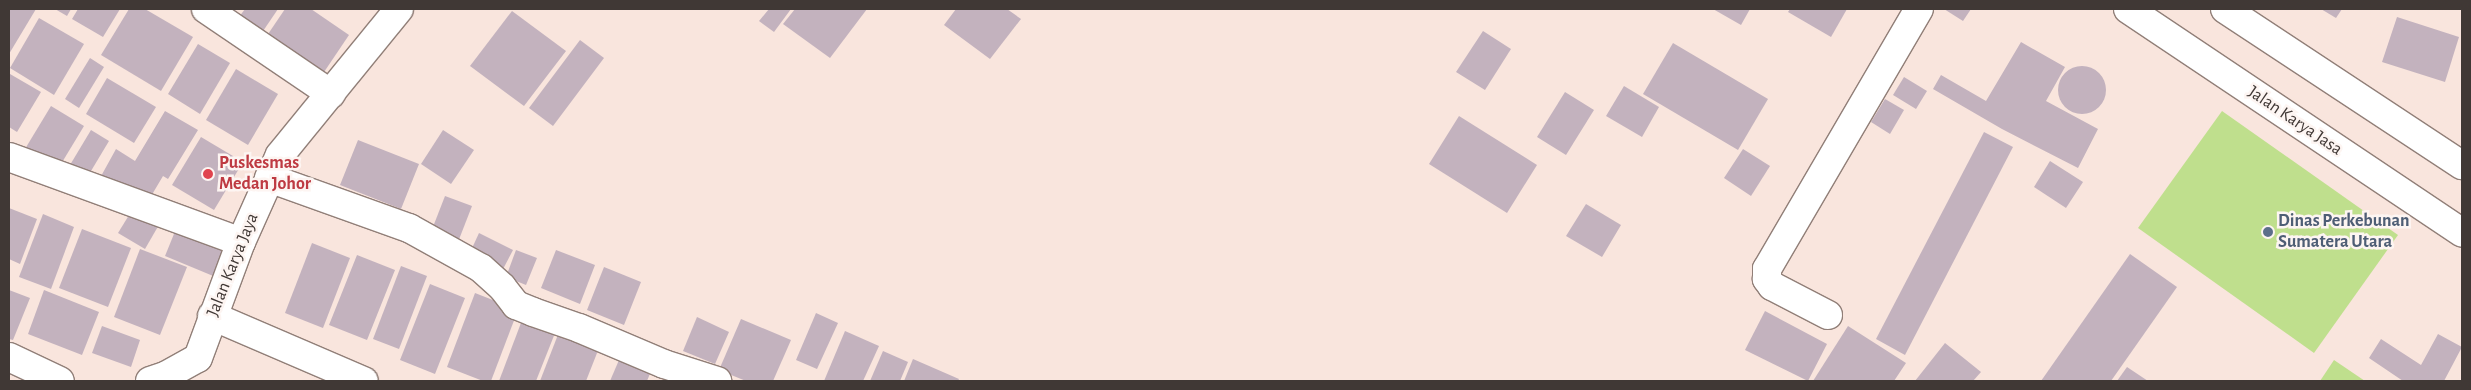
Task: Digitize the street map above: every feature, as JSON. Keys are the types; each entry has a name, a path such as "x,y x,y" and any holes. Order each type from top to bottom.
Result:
{"main road":[{"path":"206,9 331,94"},
{"name":"Jalan Karya Jaya","path":"194,370 212,316 241,242 280,155 399,9"},
{"path":"1828,315 1772,286 1767,279 1767,269 1919,9"},
{"name":"Jalan Karya Jasa","path":"2128,9 2462,233"},
{"path":"2225,9 2462,165"},
{"path":"9,157 241,242"},
{"path":"269,178 409,228 481,268 502,286 516,304 532,312 579,328 664,364 717,381"},
{"path":"212,316 364,381"},
{"path":"9,357 60,381"},
{"path":"150,381 167,375 194,370"}],"green space":[{"name":"Dinas Perkebunan Sumatera Utara","path":"2222,111 2398,235 2314,353 2138,228"},
{"path":"2334,360 2365,381 2320,381"}],"building":[{"path":"9,9 36,9 9,54"},
{"path":"55,9 71,9 67,16"},
{"path":"78,9 120,9 103,37 72,19"},
{"path":"129,9 145,9 193,37 161,91 101,55"},
{"path":"245,9 278,9 259,37 236,21"},
{"path":"285,9 311,9 349,35 320,78 264,40"},
{"path":"769,9 791,9 774,32 759,21"},
{"path":"795,9 867,9 830,58 783,24"},
{"path":"956,9 1007,9 1021,19 990,59 944,25"},
{"path":"1713,9 1750,9 1741,25"},
{"path":"1790,9 1847,9 1831,37 1788,12"},
{"path":"1944,9 1971,9 1963,21"},
{"path":"2321,9 2342,9 2336,18"},
{"path":"512,11 566,51 524,106 470,66"},
{"path":"2397,17 2459,37 2445,82 2382,62"},
{"path":"39,18 84,44 54,95 10,68"},
{"path":"1483,31 1511,49 1485,90 1456,72"},
{"path":"580,40 604,58 553,126 529,108"},
{"path":"2021,42 2065,67 2046,101 2098,129 2078,168 2002,129 1933,89 1941,75 1986,101"},
{"path":"1673,43 1768,99 1738,150 1643,94"},
{"path":"198,44 230,63 200,114 168,94"},
{"path":"90,58 104,67 79,108 65,99"},
{"path":"2082,66 2091,68 2099,73 2104,81 2106,90 2104,99 2099,107 2091,112 2082,114 2073,112 2065,107 2060,99 2058,90 2060,81 2065,73 2073,68"},
{"path":"236,69 278,94 248,145 206,120"},
{"path":"10,74 41,92 17,132 9,127"},
{"path":"1904,77 1927,91 1916,109 1893,95"},
{"path":"107,78 156,107 134,143 86,114"},
{"path":"1624,86 1659,107 1642,137 1606,116"},
{"path":"1565,92 1594,110 1566,155 1537,137"},
{"path":"1885,99 1904,110 1890,134 1871,122"},
{"path":"51,106 84,126 58,169 25,149"},
{"path":"165,111 198,130 168,179 163,176 147,203 100,178 116,149 135,161"},
{"path":"1459,116 1537,165 1507,213 1429,164"},
{"path":"91,130 109,141 88,176 70,165"},
{"path":"443,130 474,150 451,184 421,164"},
{"path":"1984,132 2013,147 1905,355 1876,339"},
{"name":"Puskesmas Medan Johor","path":"201,137 243,162 214,210 172,185"},
{"path":"358,140 419,164 401,209 340,185"},
{"path":"1743,149 1770,166 1751,196 1724,178"},
{"path":"2050,161 2083,182 2066,208 2034,187"},
{"path":"445,196 472,206 458,242 431,232"},
{"path":"1586,204 1621,225 1602,257 1566,236"},
{"path":"134,207 160,223 145,249 118,233"},
{"path":"9,208 37,219 20,264 9,259"},
{"path":"43,214 74,227 51,289 19,277"},
{"path":"178,224 231,246 218,278 165,256"},
{"path":"82,229 131,248 108,307 59,288"},
{"path":"479,233 513,250 501,273 468,257"},
{"path":"312,243 350,258 323,328 285,313"},
{"path":"140,249 187,267 160,335 114,317"},
{"path":"516,250 537,258 526,285 506,277"},
{"path":"556,250 595,265 580,304 541,288"},
{"path":"2130,254 2177,287 2111,381 2041,381"},
{"path":"357,255 395,270 367,340 329,325"},
{"path":"401,266 427,276 399,349 373,339"},
{"path":"604,267 641,282 624,325 587,310"},
{"path":"430,284 465,298 435,374 400,360"},
{"path":"9,290 30,298 13,340 9,339"},
{"path":"44,290 99,312 82,355 28,334"},
{"path":"475,293 518,310 491,381 483,381 447,367"},
{"path":"1765,311 1827,344 1808,381 1745,350"},
{"path":"816,313 838,323 817,369 796,360"},
{"path":"524,315 557,328 536,381 499,381"},
{"path":"697,317 729,332 715,364 683,351"},
{"path":"741,319 791,340 773,381 746,381 719,370"},
{"path":"102,326 140,340 131,367 92,353"},
{"path":"1848,326 1906,363 1894,381 1813,381"},
{"path":"845,331 879,346 863,381 824,381"},
{"path":"559,332 599,348 586,381 540,381"},
{"path":"2438,334 2462,347 2444,381 2403,381 2369,358 2381,339 2421,365"},
{"path":"1945,343 1981,372 1973,381 1915,381"},
{"path":"883,351 908,362 900,381 870,381"},
{"path":"622,353 653,366 647,381 610,381"},
{"path":"913,359 959,379 958,381 904,381"},
{"path":"2127,367 2148,381 2117,381"}],"place":[{"name":"Puskesmas Medan Johor","path":"208,174"},
{"name":"Dinas Perkebunan Sumatera Utara","path":"2268,232"}]}
